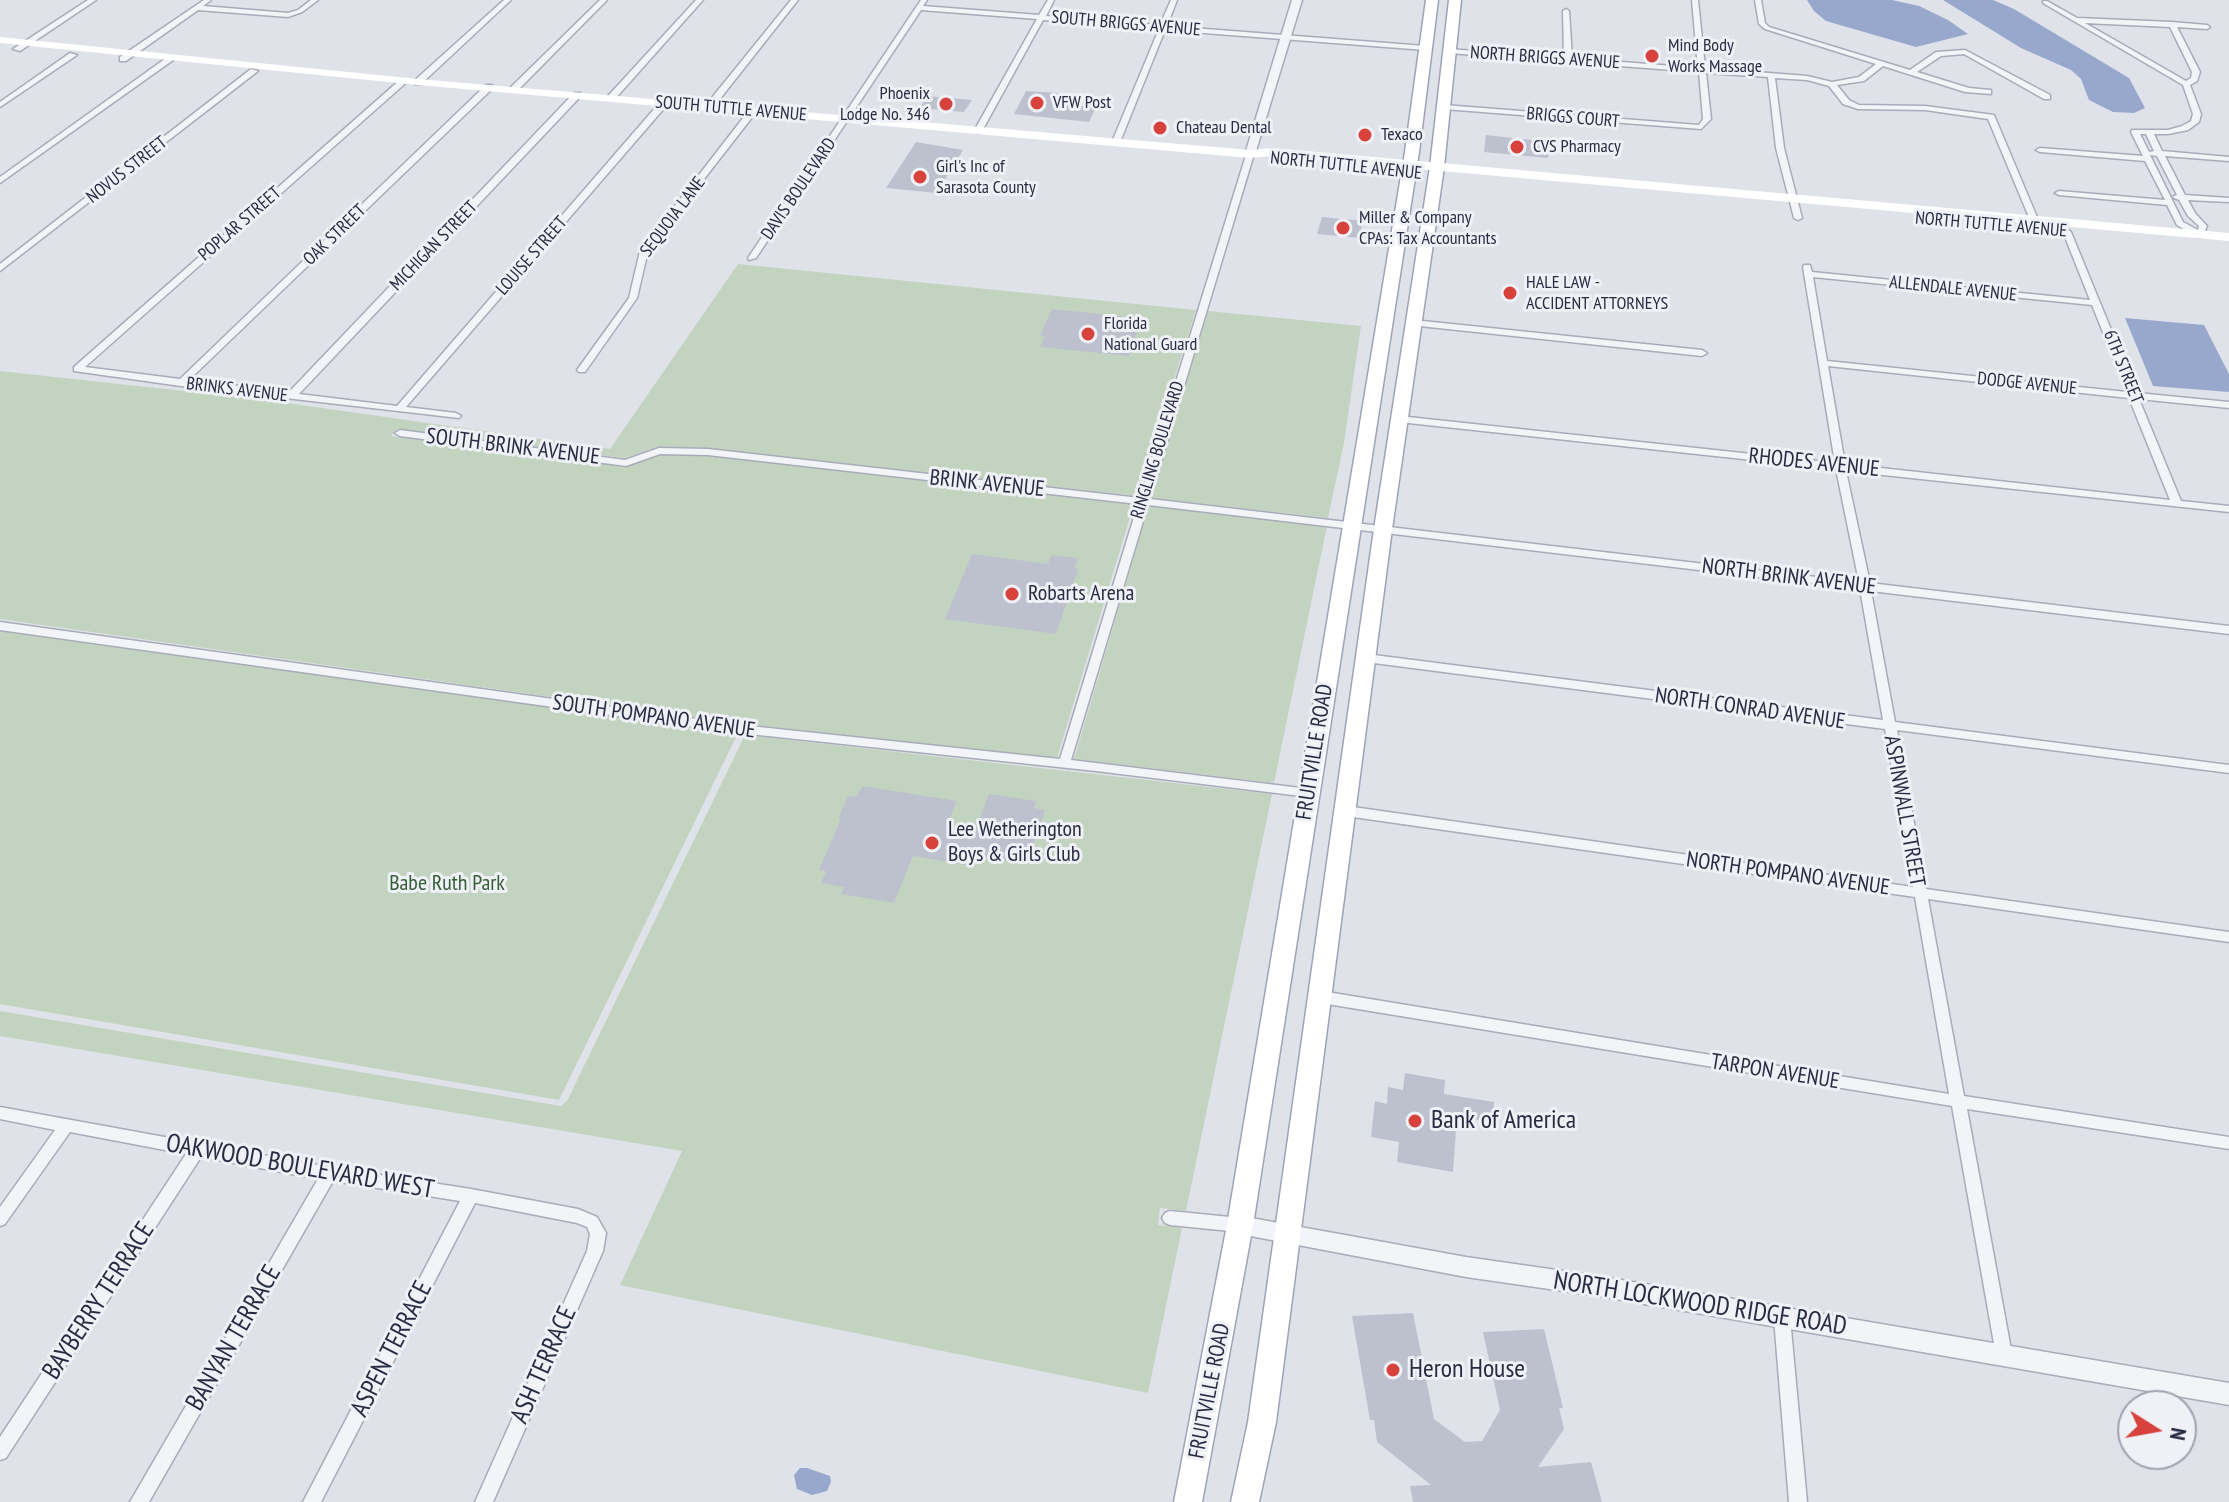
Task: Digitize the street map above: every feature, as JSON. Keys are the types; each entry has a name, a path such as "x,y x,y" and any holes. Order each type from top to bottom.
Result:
{"main road":[{"name":"FRUITVILLE ROAD","path":"1188,1502 1240,1225 1409,169 1432,0"},
{"name":"FRUITVILLE ROAD","path":"1245,1502 1262,1422 1383,529 1436,172 1455,0"},
{"path":"1428,29 1435,42 1449,51"},
{"name":"SOUTH TUTTLE AVENUE","path":"0,40 73,55 127,57"},
{"name":"SOUTH TUTTLE AVENUE","path":"0,46 22,45 254,71 514,89 1250,154"},
{"name":"SOUTH TUTTLE AVENUE","path":"168,61 329,71 404,81"},
{"name":"NORTH TUTTLE AVENUE","path":"1250,154 1268,160 1409,169 1796,208 2229,237"},
{"name":"NORTH TUTTLE AVENUE","path":"2036,224 2067,232 2229,246"}],"street":[{"path":"22,45 93,0"},
{"path":"127,57 208,0"},
{"path":"197,8 284,15 300,11 315,0"},
{"path":"418,82 508,0"},
{"path":"514,89 604,0"},
{"path":"611,98 700,0"},
{"path":"709,107 795,0"},
{"name":"DAVIS BOULEVARD","path":"752,258 924,0"},
{"path":"978,131 1051,0"},
{"path":"1116,142 1174,0"},
{"name":"RINGLING BOULEVARD","path":"1064,764 1297,0"},
{"path":"1695,0 1702,70"},
{"path":"1758,0 1762,24 1767,28 1968,90 1988,92"},
{"path":"2045,2 2186,84 2197,114 2195,122 2178,131 2135,132 2182,226 2200,235 2203,226 2182,197 2149,133"},
{"name":"SOUTH BRIGGS AVENUE","path":"919,8 1286,37"},
{"path":"1566,11 1568,60"},
{"path":"2076,20 2207,27"},
{"path":"2172,24 2196,72 2194,79 2186,84"},
{"path":"1286,37 1425,48"},
{"name":"NORTH BRIGGS AVENUE","path":"1449,51 1807,78 1832,84 1861,79 1881,64"},
{"path":"1910,73 1939,54 1965,52 2047,97"},
{"path":"0,105 73,55"},
{"path":"0,181 168,61"},
{"name":"BRIGGS COURT","path":"1444,107 1703,126 1707,119 1702,70"},
{"name":"NOVUS STREET","path":"0,268 254,71"},
{"path":"1771,75 1780,148 1796,208"},
{"name":"POPLAR STREET","path":"78,367 404,81"},
{"name":"NORTH BRIGGS AVENUE","path":"1832,84 1846,102 1858,107 1925,108 1989,115 1997,126 2036,224"},
{"name":"OAK STREET","path":"181,383 489,87"},
{"name":"MICHIGAN STREET","path":"291,396 577,95"},
{"name":"LOUISE STREET","path":"399,409 664,103"},
{"name":"SEQUOIA LANE","path":"582,370 633,298 639,282 639,261 644,251 753,111"},
{"path":"2040,150 2147,156 2158,153 2229,159"},
{"path":"2059,193 2169,200 2182,197 2229,200"},
{"name":"6TH STREET","path":"2067,232 2177,503"},
{"name":"ALLENDALE AVENUE","path":"1808,271 2096,303"},
{"name":"ASPINWALL STREET","path":"1808,271 2004,1355"},
{"path":"1413,323 1702,353"},
{"name":"DODGE AVENUE","path":"1824,363 2229,405"},
{"name":"BRINKS AVENUE","path":"78,367 84,372 399,409"},
{"name":"SOUTH BRINK AVENUE","path":"399,409 456,416"},
{"name":"RHODES AVENUE","path":"1399,419 2229,509"},
{"name":"SOUTH BRINK AVENUE","path":"400,433 626,463"},
{"name":"BRINK AVENUE","path":"626,463 659,451 693,450 1350,525"},
{"name":"NORTH BRINK AVENUE","path":"1350,525 2229,630"},
{"name":"SOUTH POMPANO AVENUE","path":"0,626 740,729 1309,793"},
{"name":"NORTH CONRAD AVENUE","path":"1366,658 2229,769"},
{"name":"NORTH POMPANO AVENUE","path":"1346,811 2229,937"},
{"name":"TARPON AVENUE","path":"1321,997 2229,1143"},
{"name":"OAKWOOD BOULEVARD WEST","path":"0,1113 578,1216 596,1227"},
{"path":"0,1219 67,1125"},
{"name":"BAYBERRY TERRACE","path":"0,1452 197,1150"},
{"name":"BANYAN TERRACE","path":"139,1502 329,1174"},
{"name":"ASPEN TERRACE","path":"312,1502 471,1196"},
{"name":"NORTH LOCKWOOD RIDGE ROAD","path":"1170,1218 1240,1225 2229,1394"},
{"name":"ASH TERRACE","path":"484,1502 595,1251 598,1241 596,1227"},
{"path":"1782,1318 1798,1502"}],"green space":[{"path":"738,264 1196,310 1137,496 695,447 657,447 625,458 397,429 391,436 624,468 653,456 691,454 1134,504 1057,758 743,724 0,619 0,371 266,400 610,449"},
{"path":"1208,311 1361,326 1344,443 1328,518 1151,498"},
{"path":"1149,506 1327,526 1274,783 1074,759"},
{"name":"Babe Ruth Park","path":"0,626 740,729 559,1100 0,1004"},
{"path":"745,735 1272,794 1186,1211 1160,1208 1158,1225 1182,1228 1148,1393 620,1285 682,1151 0,1036 0,1011 561,1106 567,1101"}],"water":[{"path":"1807,0 1892,0 1919,6 1968,34 1916,47 1826,21"},
{"path":"1943,0 1993,0 2014,9 2129,78 2145,108 2134,113 2113,112 2089,100 2081,79 2071,70 2021,48"},
{"path":"2125,318 2204,325 2229,374 2229,392 2153,386"},
{"path":"800,1468 830,1476 827,1491 812,1495 797,1489 794,1475"}],"building":[{"path":"1026,91 1059,93 1054,104 1096,107 1089,122 1014,114"},
{"name":"Phoenix Lodge No. 346","path":"927,96 972,100 964,112 920,108"},
{"name":"CVS Pharmacy","path":"1486,135 1549,142 1548,158 1484,152"},
{"name":"Girl's Inc of Sarasota County","path":"916,142 963,150 937,193 886,188"},
{"name":"Miller & Company CPAs: Tax Accountants","path":"1322,217 1363,221 1359,238 1317,234"},
{"name":"Florida National Guard","path":"1052,309 1149,319 1145,332 1137,332 1129,356 1040,347 1045,337 1040,336"},
{"name":"Robarts Arena","path":"972,554 1048,564 1051,555 1078,558 1074,568 1078,569 1056,634 945,619"},
{"name":"Lee Wetherington Boys & Girls Club","path":"862,786 957,801 946,827 975,831 989,794 1036,801 1034,808 1045,810 1029,858 1021,857 1019,863 970,855 966,865 913,856 894,903 841,894 844,887 821,883 826,871 819,870 841,819 838,819 848,796 857,797"},
{"name":"Bank of America","path":"1405,1073 1445,1080 1444,1094 1494,1102 1493,1122 1457,1116 1453,1172 1397,1162 1399,1142 1371,1137 1375,1101 1387,1104 1388,1087 1403,1090"},
{"name":"Heron House","path":"1413,1313 1434,1419 1465,1442 1482,1441 1500,1410 1483,1332 1544,1329 1563,1408 1559,1408 1564,1429 1538,1467 1591,1462 1602,1502 1413,1502 1410,1486 1431,1485 1377,1442 1374,1420 1370,1420 1352,1316"}],"place":[{"name":"Mind Body Works Massage","path":"1652,56"},
{"name":"VFW Post","path":"1037,103"},
{"name":"Phoenix Lodge No. 346","path":"946,104"},
{"name":"Chateau Dental","path":"1160,128"},
{"name":"Texaco","path":"1365,135"},
{"name":"CVS Pharmacy","path":"1517,147"},
{"name":"Girl's Inc of Sarasota County","path":"920,177"},
{"name":"Miller & Company CPAs: Tax Accountants","path":"1343,228"},
{"name":"HALE LAW - ACCIDENT ATTORNEYS","path":"1510,293"},
{"name":"Florida National Guard","path":"1088,334"},
{"name":"Robarts Arena","path":"1012,594"},
{"name":"Lee Wetherington Boys & Girls Club","path":"932,843"},
{"name":"Bank of America","path":"1415,1121"},
{"name":"Heron House","path":"1393,1370"}]}
